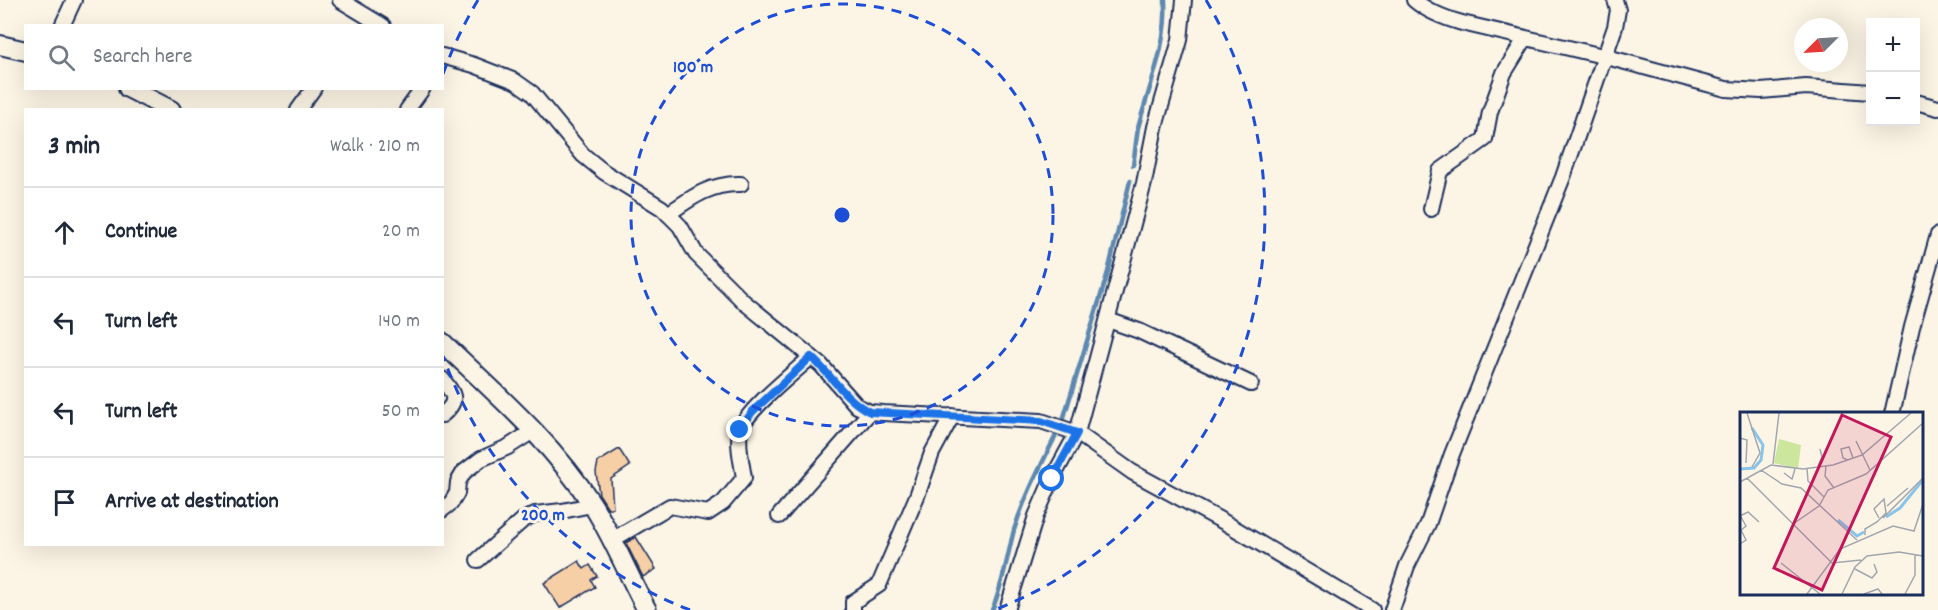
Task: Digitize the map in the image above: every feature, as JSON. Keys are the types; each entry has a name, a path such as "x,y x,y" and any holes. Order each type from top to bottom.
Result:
{"main road":[{"path":"0,45 24,51"},
{"path":"132,90 167,108"},
{"path":"444,345 533,431 569,472 592,505 612,540 647,610"}],"street":[{"path":"64,24 74,0"},
{"path":"340,0 367,22"},
{"path":"1007,610 1036,516 1052,479 1077,433 1144,183 1155,127 1180,40 1184,0"},
{"path":"1414,0 1424,8 1444,17 1726,89 1761,91 1806,87 1866,92"},
{"path":"1392,610 1407,566 1428,524 1452,454 1563,177 1615,27 1618,10 1615,0"},
{"path":"1431,209 1440,171 1485,139 1491,112 1504,74 1525,39"},
{"path":"444,58 474,65 515,81 532,93 584,155 604,172 669,214 680,226 696,254 744,302 821,365 857,406 870,412 1041,421 1077,433 1132,472 1224,522 1372,610"},
{"path":"299,108 313,90"},
{"path":"408,108 422,90"},
{"path":"1920,103 1938,108"},
{"path":"669,214 695,195 725,183 741,184"},
{"path":"1892,412 1912,327 1938,235"},
{"path":"1108,320 1139,331 1251,384"},
{"path":"612,540 670,506 708,513 723,503 744,478 740,430 752,412 811,357"},
{"path":"444,381 452,391 454,400 453,407 444,414"},
{"path":"779,516 870,412"},
{"path":"853,610 853,602 879,585 917,496 932,453 952,416"},
{"path":"444,508 451,503 457,493 458,482 464,472 481,459 508,447 533,431"},
{"path":"478,560 523,520 535,514 592,505"}],"building":[{"path":"619,449 630,466 611,479 613,508 608,508 599,494 596,472 598,462"},
{"path":"636,537 656,569 643,577 626,543"},
{"path":"579,561 584,569 590,565 597,576 591,580 595,587 560,608 544,583"}],"waterway":[{"path":"1133,165 1138,128 1161,49 1165,0"},
{"path":"1064,417 1108,272 1130,181"},
{"path":"992,610 1002,581 1018,517 1059,429"}],"route":[{"path":"740,430 752,412 811,357 821,365 857,406 870,412 1041,421 1077,433 1052,479"}]}
